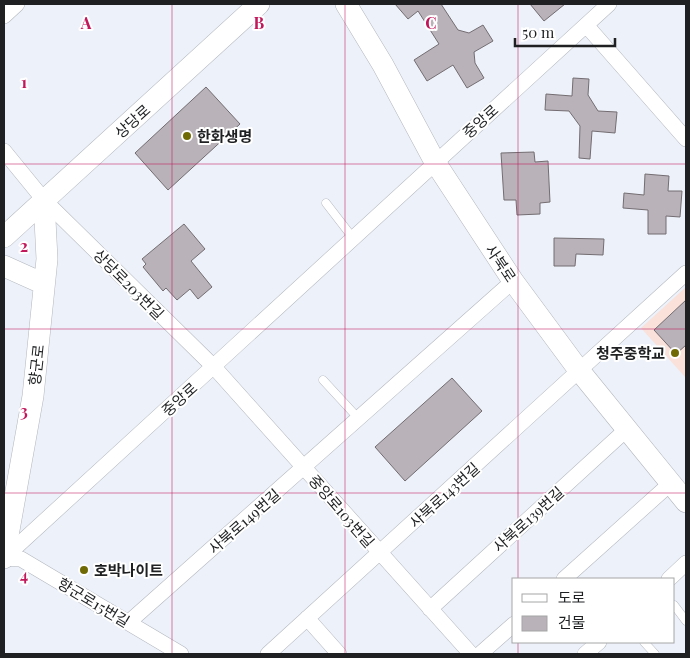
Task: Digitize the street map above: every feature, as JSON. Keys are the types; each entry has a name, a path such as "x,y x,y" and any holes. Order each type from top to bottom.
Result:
{"street":[{"path":"4,16 17,4"},
{"name":"상당로","path":"4,237 257,4"},
{"name":"사북로","path":"346,4 383,64 435,162 513,281 578,369 686,502"},
{"name":"중앙로","path":"4,558 609,4"},
{"path":"586,25 686,139"},
{"name":"상당로203번길","path":"4,151 44,200 214,367"},
{"name":"향군로","path":"4,558 33,396 47,260 44,200"},
{"path":"4,266 44,284"},
{"name":"사북로143번길","path":"268,654 552,396 578,369 686,273"},
{"name":"사북로149번길","path":"129,622 305,468 513,281"},
{"name":"중앙로103번길","path":"214,367 471,654"},
{"name":"사북로139번길","path":"430,608 627,429"},
{"path":"565,578 671,484"},
{"name":"향군로15번길","path":"4,558 21,559 180,654"},
{"path":"669,578 686,563"},
{"path":"307,618 339,654"},
{"path":"480,654 512,626"},
{"path":"585,654 598,643"}],"lane":[{"path":"326,203 353,238"},
{"path":"323,380 359,420"},
{"path":"675,606 686,621"},
{"path":"645,643 655,654"}],"shaded area":[{"name":"청주중학교","path":"686,287 686,378 641,328"}],"building":[{"path":"395,4 441,4 458,30 469,33 483,25 493,41 474,52 475,63 484,78 467,88 453,65 427,81 414,60 439,44 418,11 408,19"},
{"path":"530,4 565,4 544,21"},
{"path":"573,78 589,79 588,95 598,111 617,112 615,133 592,131 590,159 579,158 580,126 569,111 545,110 546,94 572,96"},
{"path":"206,87 240,124 168,190 135,153"},
{"path":"534,152 535,162 548,161 550,202 540,203 540,214 517,215 516,200 504,200 501,153"},
{"path":"645,174 669,176 668,191 682,191 680,217 666,216 666,234 648,234 648,210 623,208 624,193 644,195"},
{"path":"184,224 205,249 191,261 212,287 198,299 190,289 177,300 166,288 163,291 143,267 146,264 142,259"},
{"path":"554,238 604,239 603,255 576,254 575,266 554,266"},
{"path":"686,300 686,345 676,354 654,330"},
{"path":"452,378 482,411 405,481 375,447"}],"place":[{"name":"한화생명","path":"187,136"},
{"name":"청주중학교","path":"675,353"},
{"name":"호박나이트","path":"84,570"}]}
